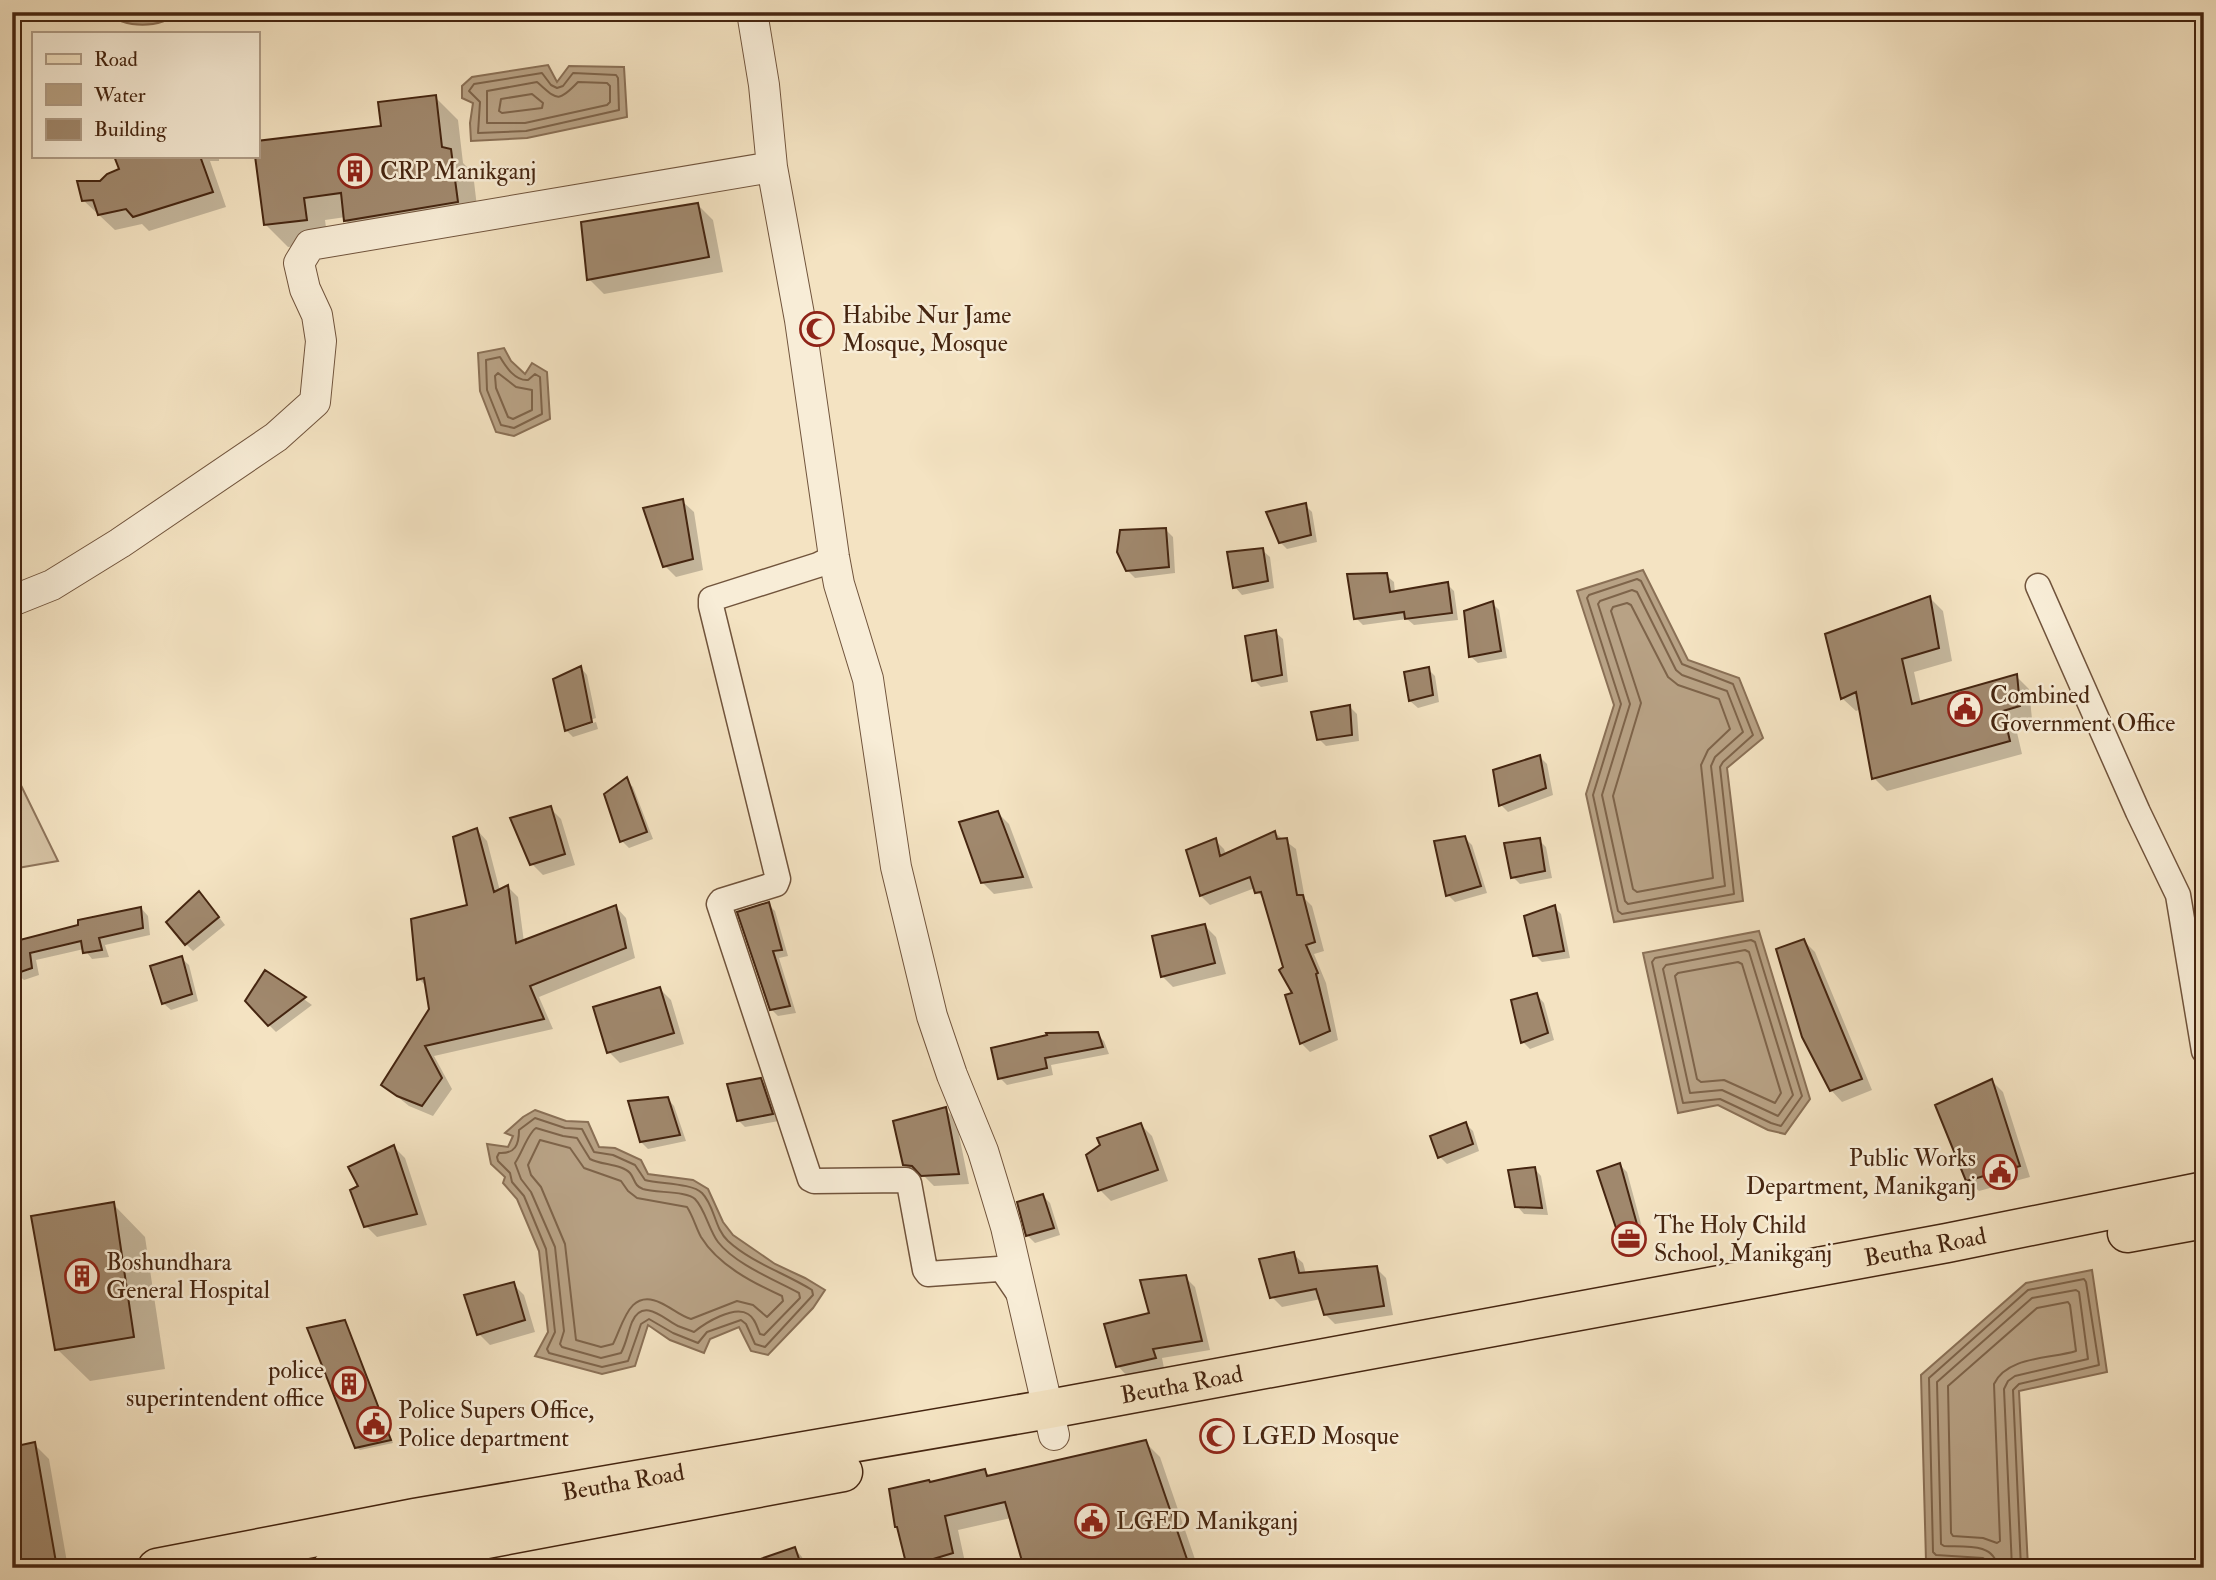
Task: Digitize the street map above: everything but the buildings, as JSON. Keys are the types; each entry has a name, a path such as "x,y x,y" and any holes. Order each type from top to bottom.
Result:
{"main road":[{"name":"Beutha Road","path":"157,1568 417,1534 990,1443 1052,1422 2204,1191"},
{"name":"Beutha Road","path":"1052,1422 2204,1219"},
{"name":"Beutha Road","path":"332,1568 417,1534"}],"street":[{"path":"752,12 764,85 772,167 802,332 834,556 839,584 868,679 896,867 932,1016 994,1187 1052,1422"},
{"path":"12,601 52,585 120,544 276,437 314,402 321,341 317,315 305,289 299,263 310,245 772,167"},
{"path":"834,556 818,565 711,599 778,879 776,884 721,901 719,904 810,1179 906,1181 909,1183 925,1270 928,1273 998,1269 1023,1301"},
{"path":"2038,586 2138,812 2178,895 2204,1051"}],"lane":[{"path":"2196,1568 2204,1566"}],"shaded area":[{"path":"12,767 58,861 12,869"}],"water":[{"path":"105,12 180,12 162,22 142,25 123,22"},
{"path":"548,65 557,82 569,66 624,67 627,117 527,138 471,141 473,103 462,98 462,86 472,77"},
{"path":"504,348 511,361 525,374 532,363 547,372 550,419 514,436 496,432 480,391 478,353"},
{"path":"1643,570 1688,660 1739,678 1763,738 1727,768 1743,901 1614,922 1586,794 1614,705 1577,591"},
{"path":"1759,931 1810,1099 1785,1134 1768,1130 1718,1105 1678,1113 1643,953"},
{"path":"535,1110 566,1121 588,1122 599,1147 615,1148 641,1160 648,1174 693,1180 708,1189 723,1222 733,1235 775,1264 825,1290 813,1308 768,1355 751,1351 739,1327 710,1339 704,1353 670,1340 648,1325 635,1366 602,1374 535,1356 548,1332 539,1251 517,1199 503,1183 505,1177 491,1164 487,1144 508,1147 513,1136 505,1133"},
{"path":"2092,1270 2107,1372 2019,1391 2028,1567 1926,1561 1921,1375 2026,1283"}],"place":[{"name":"CRP Manikganj","path":"355,171"},
{"name":"Habibe Nur Jame Mosque, Mosque","path":"817,329"},
{"name":"Combined Government Office","path":"1965,709"},
{"name":"Public Works Department, Manikganj","path":"2000,1172"},
{"name":"The Holy Child School, Manikganj","path":"1629,1239"},
{"name":"Boshundhara General Hospital","path":"82,1276"},
{"name":"police superintendent office","path":"349,1384"},
{"name":"Police Supers Office, Police department","path":"374,1424"},
{"name":"LGED Mosque","path":"1217,1436"},
{"name":"LGED Manikganj","path":"1092,1521"}]}
